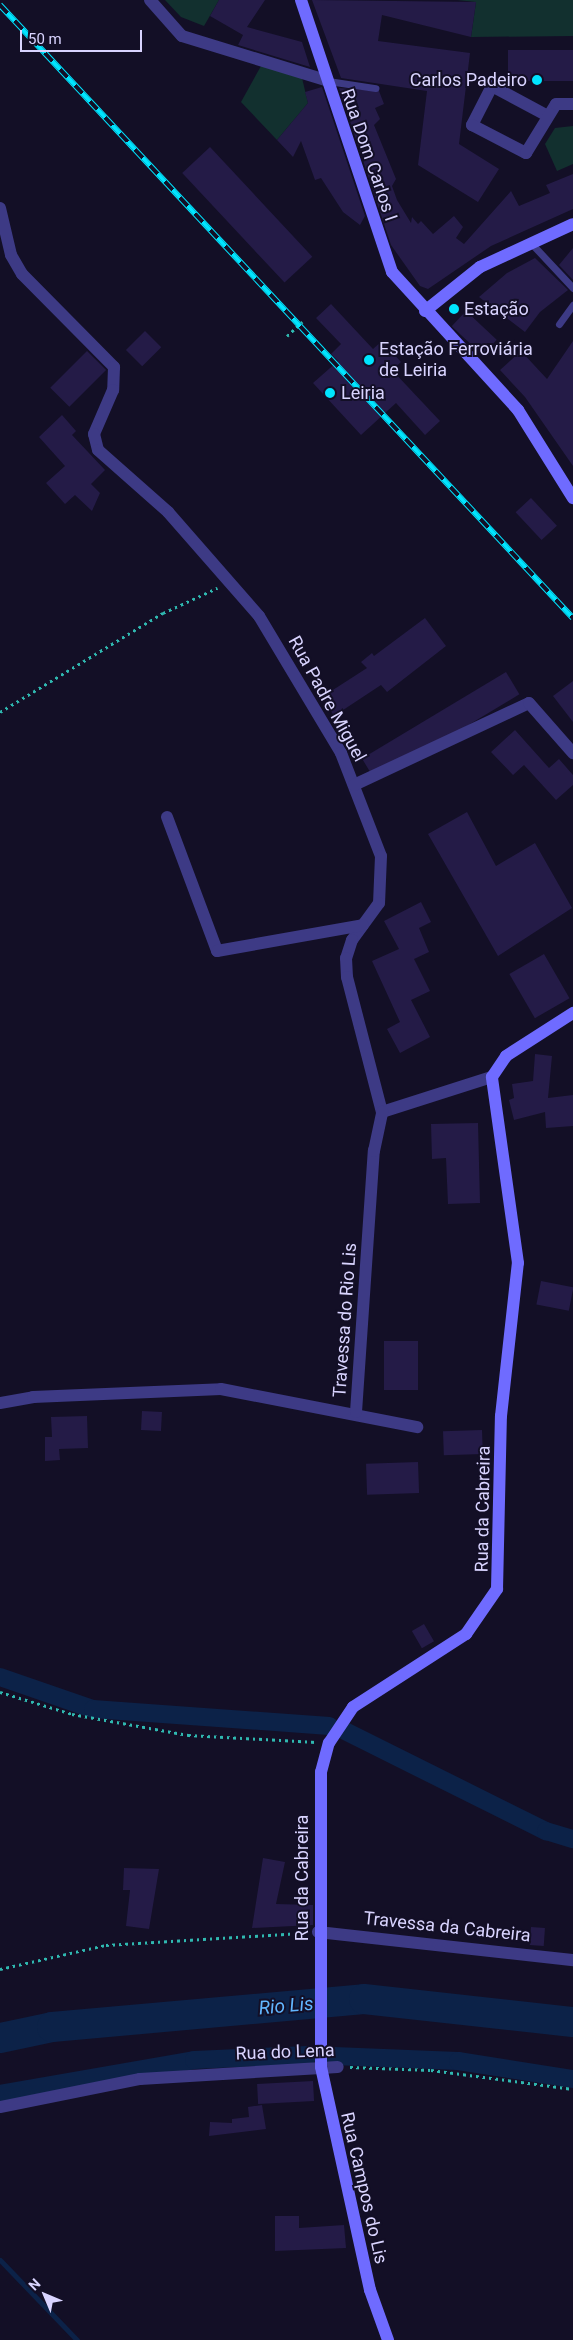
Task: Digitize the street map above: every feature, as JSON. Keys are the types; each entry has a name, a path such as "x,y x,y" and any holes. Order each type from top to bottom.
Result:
{"main road":[{"name":"Rua Dom Carlos I","path":"301,0 325,80 387,263 425,311 518,410 573,498"},
{"path":"425,311 467,275 530,242 573,224"},
{"path":"492,1077 506,1056 573,1013"},
{"name":"Rua da Cabreira","path":"320,2041 320,1954 318,1932 320,1784 329,1743 361,1700 466,1634 494,1598 500,1580 501,1416 518,1263 492,1077"},
{"name":"Rua Campos do Lis","path":"320,2041 321,2067 370,2290 388,2340"}],"street":[{"path":"150,0 182,36 325,80"},
{"path":"546,115 492,86 472,125 526,153 546,115 556,104 573,104"},
{"name":"Rua Padre Miguel","path":"0,208 11,255 22,274 114,367 113,390 94,434 98,450 168,512 259,616 341,753 381,856 380,903 352,940 347,978 382,1112"},
{"path":"354,785 529,703 573,753"},
{"path":"167,817 217,951 363,925"},
{"path":"382,1112 492,1077"},
{"name":"Travessa do Rio Lis","path":"0,1403 33,1397 221,1390 356,1412 374,1151 382,1112"},
{"path":"356,1412 417,1427"},
{"name":"Travessa da Cabreira","path":"318,1932 573,1960"},
{"name":"Rua do Lena","path":"0,2106 140,2079 338,2067"}],"lane":[{"path":"325,80 375,88"},
{"path":"530,242 573,288"},
{"path":"558,324 573,305"}],"path":[{"path":"287,336 302,322"},
{"path":"0,712 163,613 229,582"},
{"path":"0,1692 72,1714 188,1735 329,1743"},
{"path":"0,1969 106,1945 318,1932"},
{"name":"Rua do Lena","path":"338,2067 431,2070 573,2089"}],"green space":[{"path":"165,0 219,0 204,26 181,17"},
{"path":"457,0 573,0 573,36 471,37 476,2"},
{"path":"261,66 302,78 308,103 277,140 241,102"},
{"path":"573,126 573,164 557,171 545,144 555,128"}],"building":[{"path":"219,0 265,0 247,27 302,42 310,67 238,45 243,35 210,16"},
{"path":"312,0 476,2 471,37 382,15 378,41 470,53 459,144 499,169 478,202 418,165 427,91 341,78"},
{"path":"508,50 573,50 573,81 508,81"},
{"path":"322,87 365,216 360,225 343,212 321,178 315,180 301,141 293,157 277,140 308,103 305,92"},
{"path":"339,88 379,91 384,104 375,108 380,119 374,125 396,179 392,186 397,200 411,223 412,217 418,224 421,221 433,234 454,216 463,227 456,238 464,244 511,191 519,206 550,193 546,185 573,174 573,209 491,246 428,289 420,286 391,245"},
{"path":"210,147 312,257 285,283 182,173"},
{"path":"573,248 573,280 559,265"},
{"path":"535,258 568,290 540,312 525,332 479,297 507,273"},
{"path":"331,304 373,349 382,341 401,362 392,370 440,421 425,435 396,403 361,435 313,383 338,361 331,354 341,344 316,318"},
{"path":"466,311 497,340 482,355 452,326"},
{"path":"145,331 161,347 142,366 126,350"},
{"path":"573,341 573,466 525,397 500,370 521,351 547,379"},
{"path":"87,351 106,370 69,407 50,388"},
{"path":"62,415 76,431 72,435 105,470 91,484 100,493 92,511 75,495 65,504 46,483 65,466 39,437"},
{"path":"531,498 557,526 542,540 516,512"},
{"path":"425,618 446,646 387,692 381,685 334,716 322,697 367,668 361,662 372,653 374,656"},
{"path":"506,672 519,694 375,781 362,759"},
{"path":"573,681 573,722 553,696"},
{"path":"515,730 549,768 559,759 573,775 573,785 556,800 524,765 513,775 491,752"},
{"path":"467,812 496,866 535,843 572,908 498,956 428,834"},
{"path":"421,902 431,922 419,928 429,952 414,959 430,991 411,1000 430,1037 400,1053 387,1029 400,1022 372,961 399,949 384,921"},
{"path":"544,954 570,998 535,1018 509,974"},
{"path":"535,1054 552,1056 548,1098 573,1095 573,1126 546,1128 545,1112 514,1120 509,1100 514,1098 512,1084 533,1081"},
{"path":"478,1123 480,1203 448,1204 446,1158 432,1159 431,1124"},
{"path":"541,1281 573,1287 569,1311 536,1305"},
{"path":"384,1341 418,1341 418,1390 384,1390"},
{"path":"142,1411 162,1412 161,1431 141,1430"},
{"path":"87,1416 88,1448 59,1449 60,1460 45,1461 45,1437 52,1437 51,1417"},
{"path":"482,1430 483,1454 444,1455 443,1431"},
{"path":"418,1462 419,1493 367,1495 366,1464"},
{"path":"424,1624 434,1641 422,1648 412,1631"},
{"path":"263,1858 285,1862 276,1904 313,1905 313,1925 252,1928"},
{"path":"124,1868 159,1869 149,1929 126,1926 130,1890 123,1890"},
{"path":"531,1927 545,1928 544,1946 530,1945"},
{"path":"313,2081 314,2101 258,2104 257,2084"},
{"path":"262,2105 266,2129 209,2136 210,2122 232,2123 232,2119 249,2117 248,2107"},
{"path":"275,2216 299,2216 299,2228 344,2225 346,2248 275,2251"}],"waterway":[{"path":"0,1677 93,1709 329,1726"},
{"path":"345,1731 546,1831 573,1839"},
{"name":"Rio Lis","path":"0,2038 52,2027 364,1999 573,2022"},
{"path":"0,2094 194,2060 309,2055"},
{"path":"334,2056 458,2061 573,2079"},
{"path":"0,2260 77,2340"}],"railway":[{"path":"0,5 573,618"}],"place":[{"name":"Carlos Padeiro","path":"537,80"},
{"name":"Estação","path":"454,309"},
{"name":"Estação Ferroviária de Leiria","path":"369,360"},
{"name":"Leiria","path":"330,393"}]}
